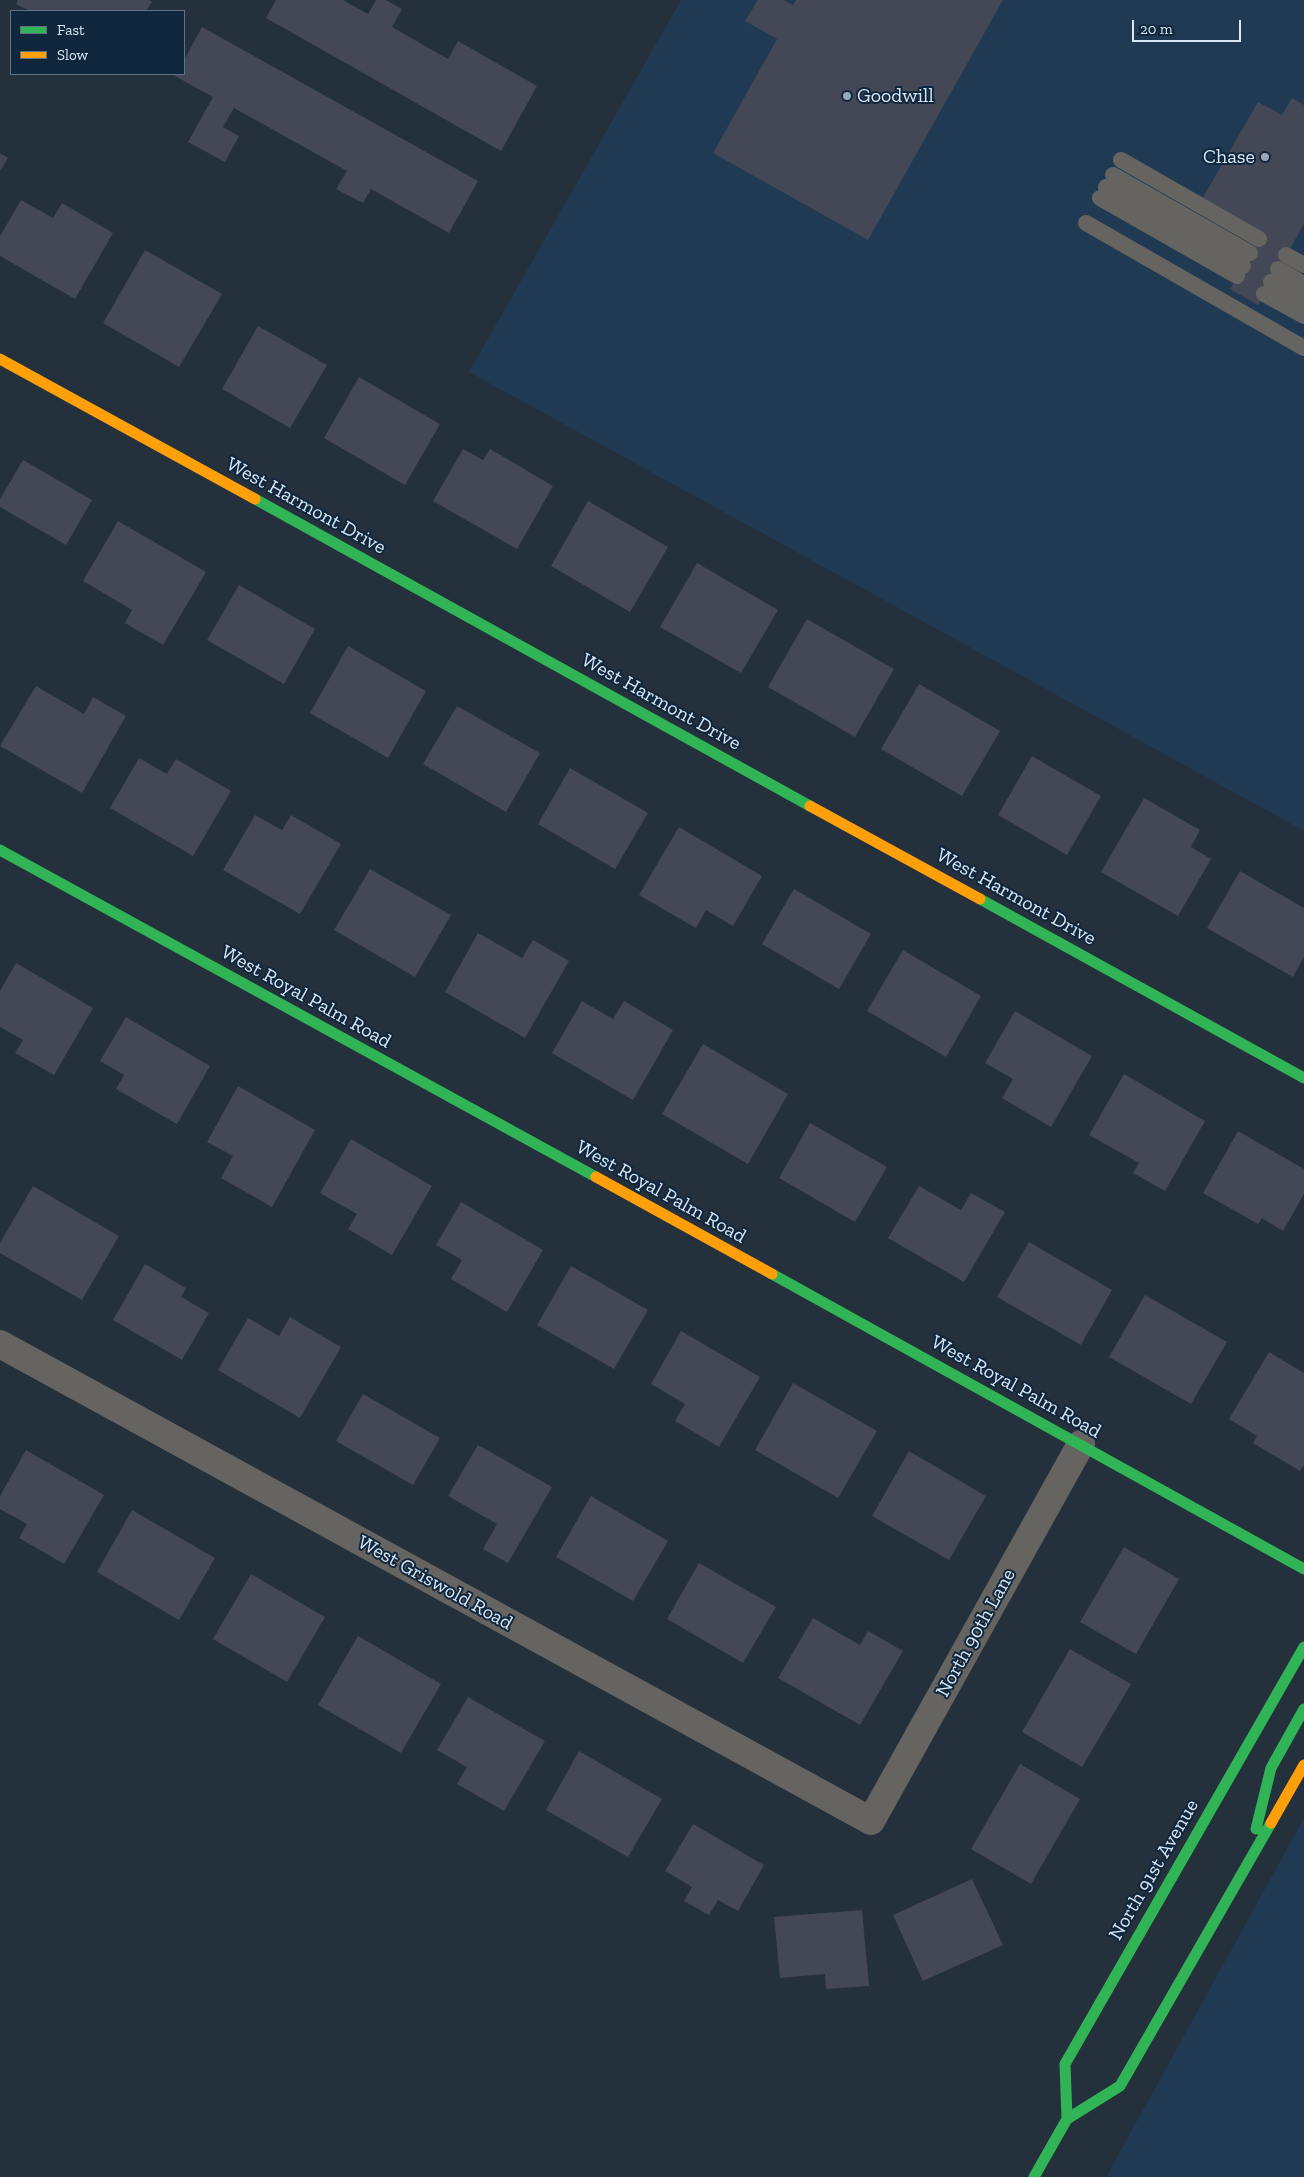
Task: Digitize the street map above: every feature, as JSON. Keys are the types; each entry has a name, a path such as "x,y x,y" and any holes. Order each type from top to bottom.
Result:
{"street":[{"name":"West Harmont Drive","path":"0,358 1304,1078"},
{"name":"West Royal Palm Road","path":"0,850 1304,1568"},
{"name":"West Griswold Road","path":"0,1344 871,1822"},
{"name":"North 90th Lane","path":"871,1822 1080,1444"},
{"name":"North 91st Avenue","path":"1067,2119 1065,2064 1304,1647"},
{"path":"1249,1860 1271,1768 1304,1709"},
{"path":"1034,2177 1067,2119 1120,2086 1304,1764"}],"lane":[{"path":"1243,265 1110,180 1258,239"},
{"path":"1086,223 1304,348"},
{"path":"1275,275 1304,265"},
{"path":"1275,275 1304,284"},
{"path":"1275,275 1304,301"},
{"path":"1275,275 1304,316"}],"shaded area":[{"path":"681,0 1304,0 1304,831 469,372"},
{"path":"1304,1818 1304,2177 1106,2177"}],"building":[{"path":"18,0 149,0 152,2 147,10 28,10 16,4"},
{"path":"276,0 343,0 368,14 376,0 386,0 402,9 392,27 448,59 458,41 537,86 501,151 266,18"},
{"name":"Goodwill","path":"758,0 783,0 793,5 796,0 1003,0 868,240 713,153 777,39 745,21"},
{"path":"202,27 478,181 449,233 371,189 363,203 336,189 347,171 234,108 223,127 239,136 225,162 188,142 213,97 175,76 185,75 185,58"},
{"name":"Chase","path":"1292,98 1304,105 1304,224 1258,305 1230,289 1262,233 1202,199 1258,102 1282,115"},
{"path":"0,153 8,158 0,171"},
{"path":"21,200 53,218 62,203 113,233 75,299 0,256 0,236"},
{"path":"145,250 222,294 179,367 103,323"},
{"path":"258,326 327,365 290,428 222,389"},
{"path":"359,377 440,424 405,485 324,438"},
{"path":"463,449 483,460 490,449 553,486 517,549 433,501"},
{"path":"23,460 92,500 66,545 0,507 0,499"},
{"path":"588,501 668,547 630,612 551,566"},
{"path":"118,521 206,572 163,645 125,623 132,610 83,581"},
{"path":"697,563 778,610 741,673 660,627"},
{"path":"239,585 315,629 284,684 207,640"},
{"path":"807,619 894,669 855,737 768,687"},
{"path":"348,646 426,691 388,758 310,713"},
{"path":"919,684 1000,731 962,796 881,749"},
{"path":"36,686 84,714 93,697 126,716 82,793 0,746"},
{"path":"457,706 540,753 506,812 423,764"},
{"path":"1032,756 1101,796 1067,855 998,815"},
{"path":"139,758 167,774 176,759 231,791 193,856 110,808"},
{"path":"570,768 648,813 615,869 538,824"},
{"path":"1144,798 1200,830 1191,847 1211,859 1178,916 1101,872"},
{"path":"255,815 282,830 291,815 341,844 300,914 223,870"},
{"path":"679,827 762,876 733,926 706,910 696,928 639,895"},
{"path":"370,869 451,915 415,977 334,930"},
{"path":"1240,871 1304,908 1304,957 1293,977 1207,928"},
{"path":"794,889 871,934 839,989 762,944"},
{"path":"478,933 522,958 533,940 569,961 525,1038 445,992"},
{"path":"903,950 981,996 946,1057 867,1011"},
{"path":"16,963 93,1008 54,1075 15,1053 23,1040 0,1027 0,991"},
{"path":"582,1001 613,1019 624,1001 673,1030 633,1100 552,1053"},
{"path":"1015,1011 1092,1056 1051,1127 1002,1098 1013,1079 985,1063"},
{"path":"126,1017 210,1066 177,1124 116,1089 124,1075 100,1061"},
{"path":"703,1044 788,1094 748,1164 662,1114"},
{"path":"1124,1074 1205,1121 1165,1191 1133,1173 1139,1163 1089,1135"},
{"path":"238,1086 315,1130 272,1207 221,1178 233,1156 207,1142"},
{"path":"810,1123 887,1167 855,1222 779,1178"},
{"path":"1238,1131 1304,1169 1304,1194 1283,1231 1262,1218 1258,1224 1203,1193"},
{"path":"351,1139 432,1186 392,1255 348,1229 357,1214 320,1193"},
{"path":"33,1186 119,1236 82,1300 0,1253 0,1243"},
{"path":"919,1186 961,1210 971,1193 1005,1212 964,1282 888,1238"},
{"path":"461,1202 543,1250 507,1312 451,1279 462,1260 436,1245"},
{"path":"1029,1242 1112,1290 1081,1345 997,1297"},
{"path":"145,1264 186,1288 181,1297 209,1313 182,1360 113,1320"},
{"path":"571,1266 648,1310 614,1369 537,1325"},
{"path":"1145,1295 1227,1342 1191,1404 1109,1357"},
{"path":"290,1317 341,1347 300,1418 218,1370 248,1318 279,1336"},
{"path":"681,1331 760,1377 719,1447 675,1421 685,1404 651,1384"},
{"path":"1269,1352 1304,1373 1304,1465 1300,1471 1253,1443 1257,1436 1229,1419"},
{"path":"793,1383 877,1431 838,1498 755,1450"},
{"path":"363,1394 440,1438 413,1485 336,1441"},
{"path":"478,1445 552,1487 508,1563 483,1549 497,1524 448,1496"},
{"path":"26,1450 104,1495 64,1564 19,1538 27,1524 0,1509 0,1496"},
{"path":"909,1451 986,1496 949,1560 872,1516"},
{"path":"591,1496 668,1541 633,1601 556,1557"},
{"path":"132,1510 215,1558 179,1620 97,1572"},
{"path":"1124,1547 1179,1579 1136,1654 1080,1622"},
{"path":"699,1563 776,1607 743,1663 667,1619"},
{"path":"251,1574 325,1617 287,1682 213,1639"},
{"path":"813,1618 860,1645 868,1631 903,1651 860,1725 778,1678"},
{"path":"358,1636 441,1684 401,1753 318,1705"},
{"path":"1070,1649 1131,1684 1082,1767 1022,1732"},
{"path":"468,1697 545,1741 504,1811 457,1784 467,1767 437,1750"},
{"path":"579,1751 662,1799 628,1857 546,1810"},
{"path":"1020,1764 1080,1799 1031,1884 971,1849"},
{"path":"693,1824 764,1865 738,1911 718,1900 709,1915 684,1901 692,1887 665,1871"},
{"path":"972,1879 1003,1945 923,1981 893,1915"},
{"path":"862,1910 869,1986 826,1989 825,1974 780,1978 774,1917"}],"traffic: fast":[{"path":"255,499 810,806"},
{"path":"0,850 596,1177"},
{"path":"980,899 1304,1078"},
{"path":"772,1274 1304,1569"},
{"path":"1067,2119 1065,2064 1304,1647"},
{"path":"1256,1829 1271,1768 1304,1709"},
{"path":"1034,2177 1067,2119 1120,2086 1271,1823"}],"traffic: slow":[{"path":"0,359 255,499"},
{"path":"810,806 980,899"},
{"path":"596,1177 772,1274"},
{"path":"1271,1823 1304,1765"}],"place":[{"name":"Goodwill","path":"847,96"},
{"name":"Chase","path":"1265,157"}]}
